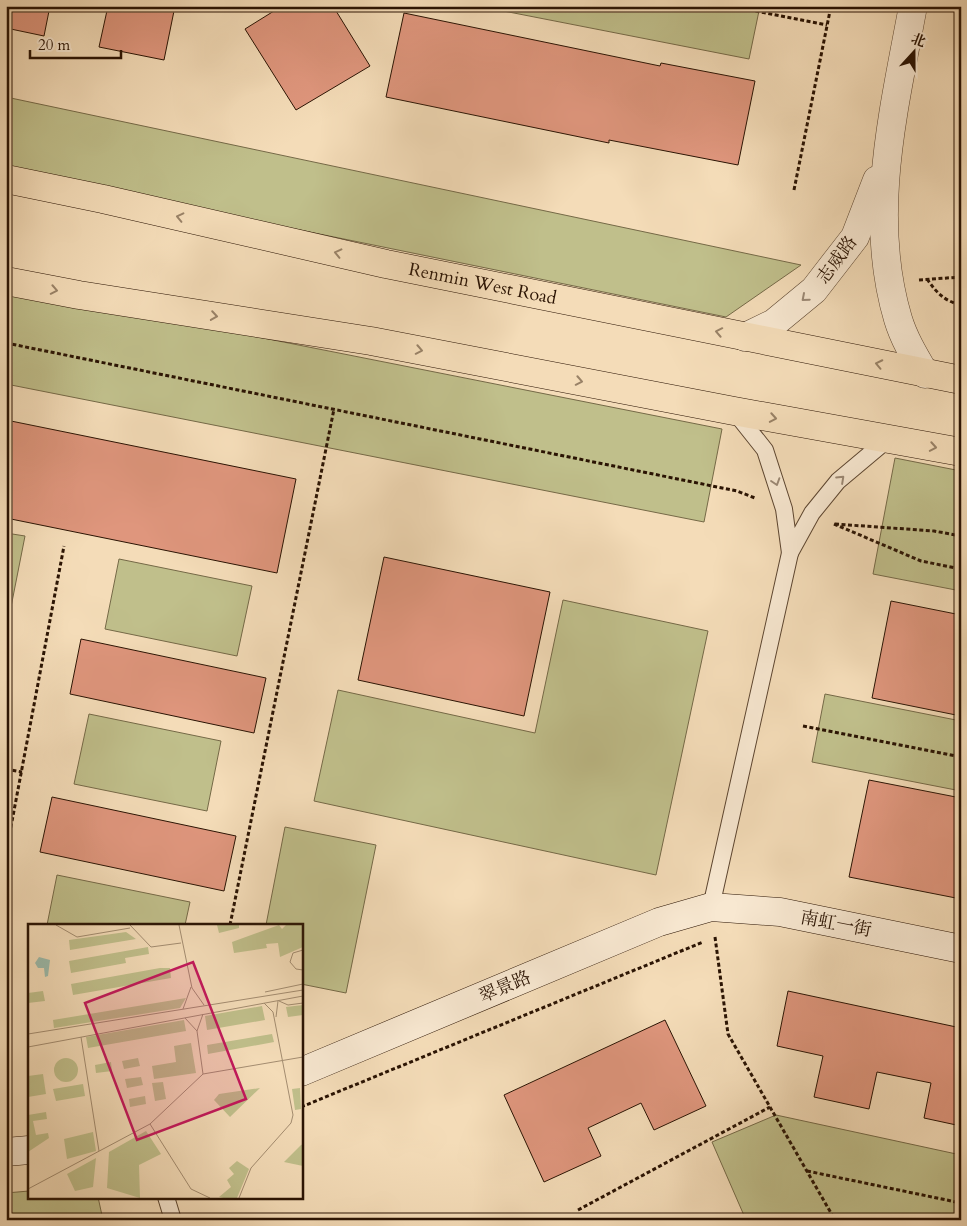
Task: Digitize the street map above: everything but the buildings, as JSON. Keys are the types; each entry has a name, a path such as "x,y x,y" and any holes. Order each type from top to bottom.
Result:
{"main road":[{"name":"志威路","path":"912,6 887,150 883,206 884,235 898,320 909,346 925,374"},
{"name":"志威路","path":"745,337 774,323 814,290 855,237 870,201 887,150"},
{"name":"Renmin West Road","path":"6,179 103,199 386,264 961,380"},
{"path":"6,281 79,295 371,341 734,411 961,452"},
{"name":"南虹一街","path":"711,907 780,912 961,949"},
{"name":"翠景路","path":"302,1072 659,922 711,907"},
{"path":"6,1152 28,1150"}],"lane":[{"path":"734,411 765,450 784,509 790,553"},
{"path":"711,907 790,553 812,512 838,481 888,439"},
{"path":"166,1198 173,1220"}],"path":[{"path":"730,6 827,25"},
{"path":"794,190 831,6"},
{"path":"891,285 927,278 961,276"},
{"path":"927,278 935,290 945,299 961,305"},
{"path":"6,343 737,491 784,509"},
{"path":"230,924 334,409"},
{"path":"961,536 934,531 832,524 921,561 961,569"},
{"path":"6,854 64,546"},
{"path":"803,726 961,757"},
{"path":"6,769 22,772"},
{"path":"711,907 728,1034 835,1220"},
{"path":"715,937 723,937"},
{"path":"302,1107 706,941"},
{"path":"578,1210 770,1107"},
{"path":"807,1171 961,1203"}],"shaded area":[{"path":"478,6 760,6 749,59"},
{"path":"6,97 801,265 726,317 6,170"},
{"path":"6,287 722,429 704,522 6,384"},
{"path":"895,458 961,471 961,591 873,574"},
{"path":"6,533 25,536 11,607 6,606"},
{"path":"119,559 252,586 237,656 105,629"},
{"path":"563,600 708,631 656,875 314,801 338,690 535,733"},
{"path":"825,694 961,721 961,791 812,762"},
{"path":"89,714 221,741 207,811 74,784"},
{"path":"285,827 376,845 346,993 302,984 302,924 266,924"},
{"path":"57,875 190,902 185,924 47,924"},
{"path":"776,1115 961,1155 961,1220 746,1220 712,1142"},
{"path":"28,1191 28,1198 98,1198 103,1220 6,1220 6,1193"}]}
